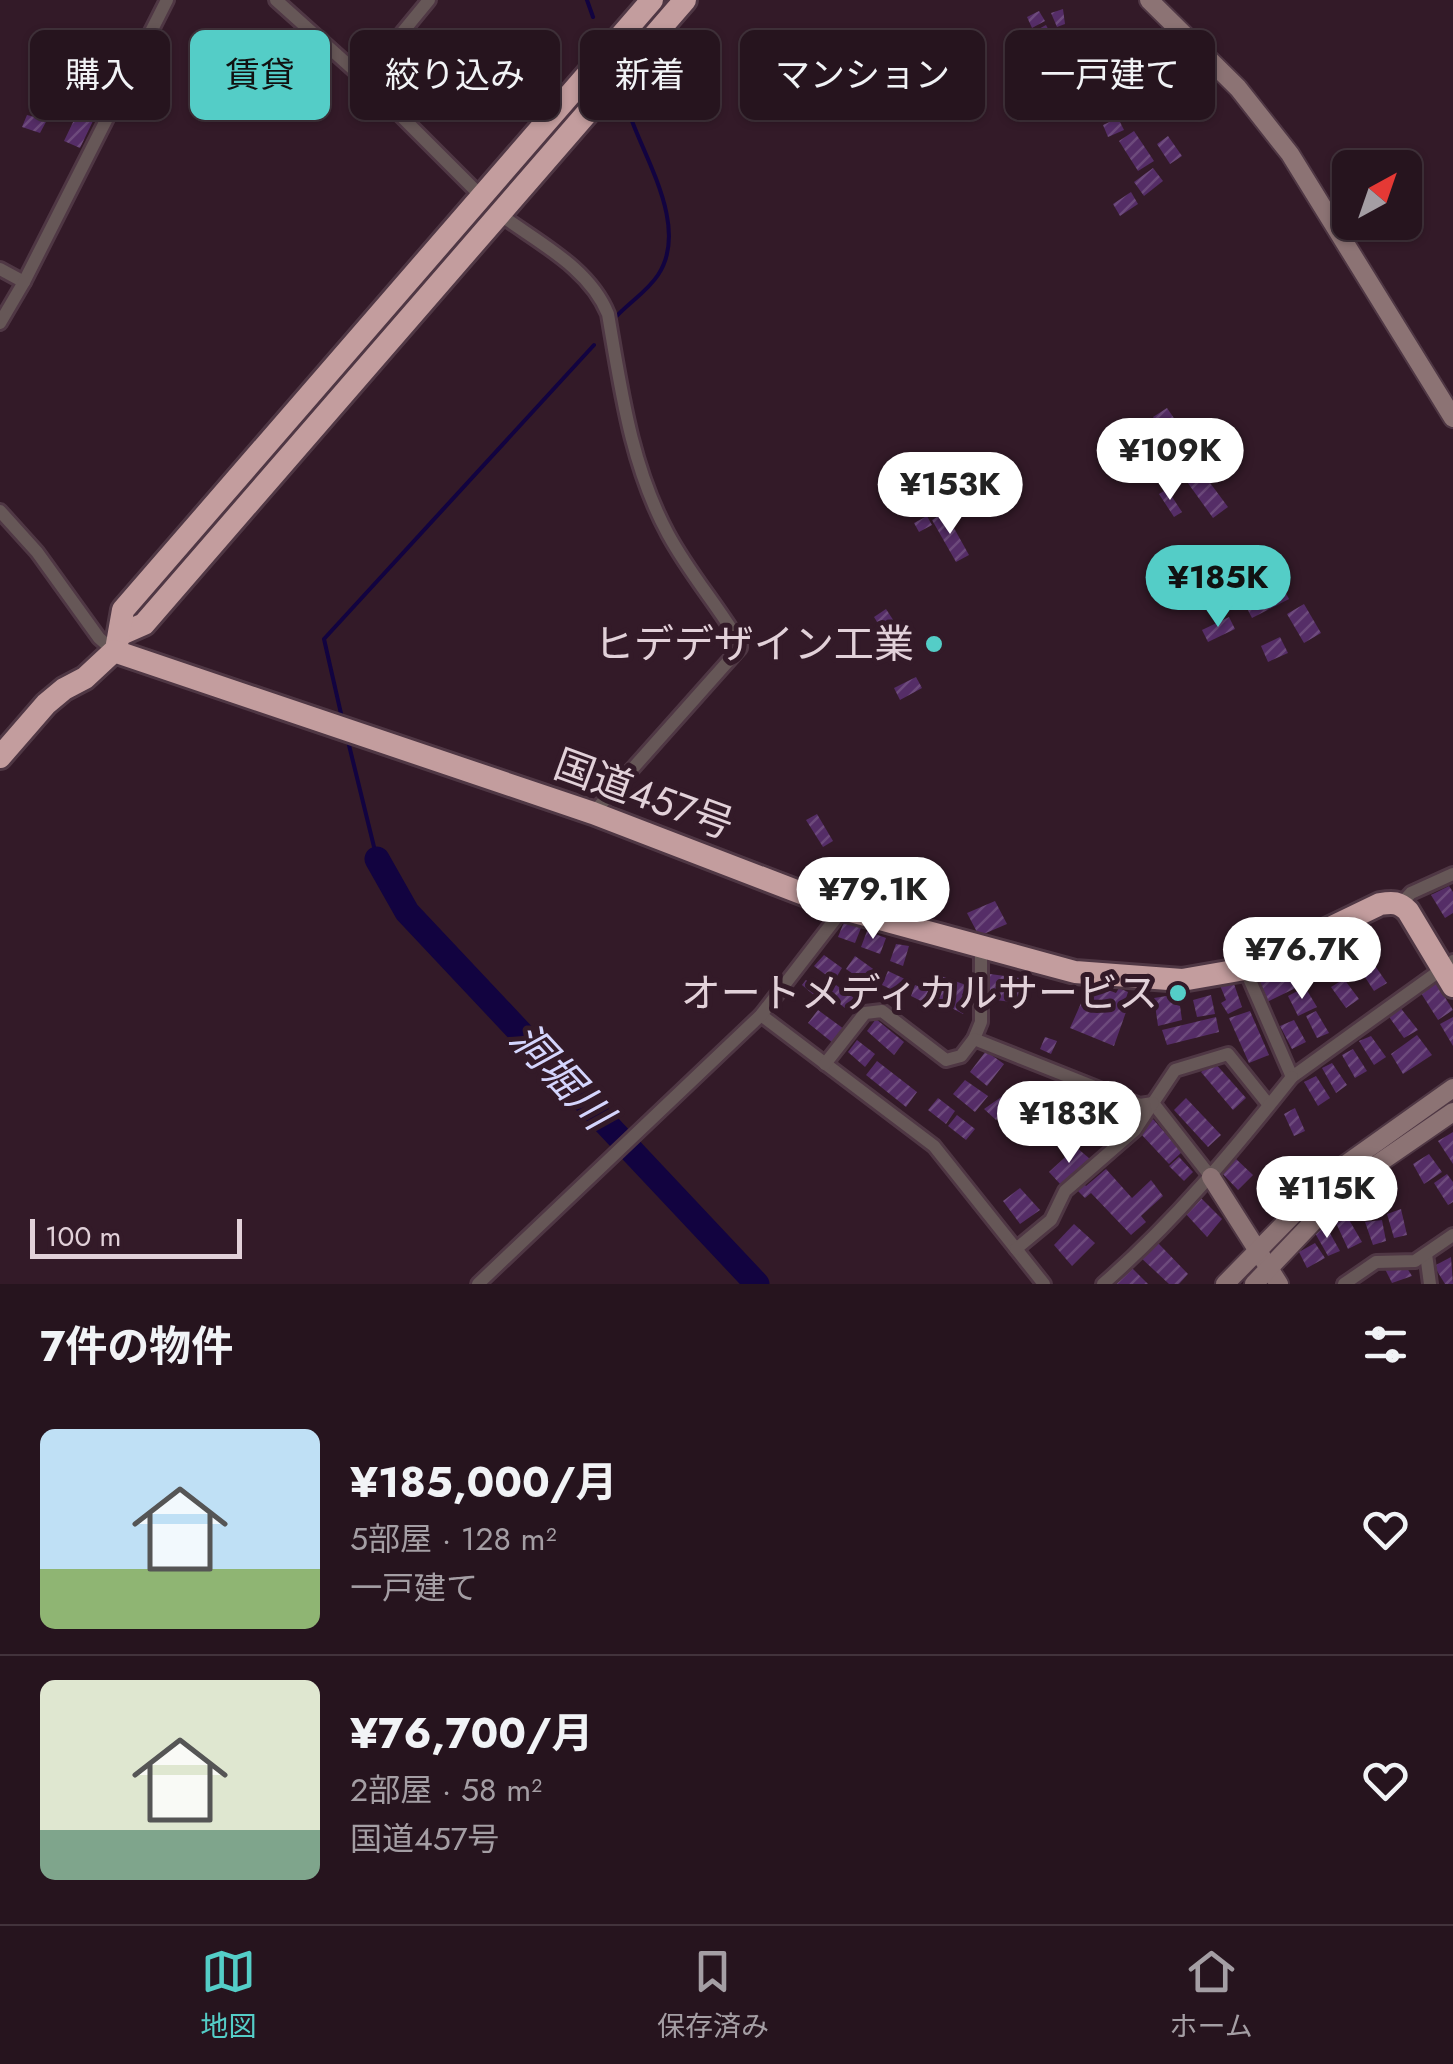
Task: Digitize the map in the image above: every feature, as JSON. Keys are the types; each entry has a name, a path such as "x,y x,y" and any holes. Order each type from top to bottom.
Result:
{"highway":[{"path":"117,643 123,610 652,0"},
{"path":"0,757 46,704 85,678 117,643 144,624 684,0"},
{"name":"国道457号","path":"117,643 367,738 594,814 843,909 1075,972 1182,980 1246,969 1380,904 1401,904"},
{"path":"1401,904 1449,972"}],"street":[{"path":"0,323 167,0"},
{"path":"276,0 350,66"},
{"path":"404,30 428,0"},
{"path":"1149,0 1208,56 1268,124 1312,188 1453,418"},
{"path":"405,120 482,198 561,256 602,299 632,446 642,475 669,536 740,644 594,814"},
{"path":"0,268 24,282"},
{"path":"0,510 37,552 99,638 117,643"},
{"path":"1401,904 1410,893 1453,874"},
{"path":"478,1284 761,1015 843,909"},
{"path":"825,1064 865,1014 882,1011 946,1060 961,1056 982,1022 981,947"},
{"path":"1246,969 1292,1077"},
{"path":"1103,1284 1154,1239 1212,1177 1292,1077 1449,972"},
{"path":"761,1015 934,1146 1044,1284"},
{"path":"974,1039 1140,1105 1154,1103"},
{"path":"1016,1250 1052,1220 1065,1192 1135,1130 1174,1070 1228,1054 1269,1106"},
{"path":"1225,1284 1335,1172 1453,1088"},
{"path":"1154,1103 1212,1177 1274,1276"},
{"path":"1254,1284 1274,1276 1350,1183 1453,1112"},
{"path":"1344,1284 1376,1262 1415,1261 1453,1235"},
{"path":"1426,1254 1430,1284"}],"building":[{"path":"1063,9 1065,24 1057,27 1051,13"},
{"path":"1039,11 1045,21 1032,28 1027,17"},
{"path":"27,115 30,120 47,120 40,133 22,127"},
{"path":"74,120 93,120 80,148 64,141"},
{"path":"1119,120 1124,130 1108,137 1103,125"},
{"path":"1134,131 1154,161 1138,171 1119,141"},
{"path":"1168,136 1182,156 1170,164 1157,144"},
{"path":"1153,168 1163,181 1144,196 1134,182"},
{"path":"1131,192 1138,204 1120,216 1113,204"},
{"path":"1167,408 1180,427 1166,437 1153,417"},
{"path":"1129,430 1142,451 1129,459 1116,438"},
{"path":"1158,458 1163,468 1149,475 1144,465"},
{"path":"1199,468 1228,507 1213,518 1185,479"},
{"path":"1167,489 1182,512 1174,517 1159,494"},
{"path":"945,512 969,555 956,562 932,520"},
{"path":"927,516 932,525 919,532 914,523"},
{"path":"1278,578 1289,599 1252,618 1241,597"},
{"path":"1304,604 1321,633 1304,643 1287,614"},
{"path":"886,609 903,635 890,643 874,617"},
{"path":"1229,617 1235,629 1208,642 1202,630"},
{"path":"1280,637 1288,653 1268,662 1261,646"},
{"path":"906,640 914,652 904,659 896,647"},
{"path":"916,677 922,688 900,700 894,688"},
{"path":"817,814 833,841 823,847 806,820"},
{"path":"1449,886 1453,892 1453,913 1445,918 1431,895"},
{"path":"995,901 1007,924 979,936 967,913"},
{"path":"844,922 861,928 855,943 838,937"},
{"path":"867,931 886,938 880,954 861,947"},
{"path":"1358,932 1372,957 1357,967 1343,940"},
{"path":"896,944 909,946 903,966 890,961"},
{"path":"1329,952 1341,974 1325,982 1314,958"},
{"path":"824,955 842,968 834,981 814,966"},
{"path":"855,956 876,971 866,983 846,969"},
{"path":"1371,960 1387,983 1374,991 1359,968"},
{"path":"1294,964 1304,984 1267,1002 1259,979"},
{"path":"888,971 907,980 901,994 882,985"},
{"path":"990,974 1028,979 1021,1003 987,999"},
{"path":"938,975 966,985 962,995 969,1001 963,1014 929,996"},
{"path":"1232,978 1242,1007 1228,1014 1221,1003 1226,1000 1219,983"},
{"path":"1344,979 1359,999 1346,1008 1331,987"},
{"path":"806,980 826,996 822,1002 802,985"},
{"path":"1090,983 1116,993 1119,988 1128,992 1122,1011 1126,1012 1114,1046 1070,1028"},
{"path":"1436,983 1453,1010 1438,1020 1419,990"},
{"path":"836,985 854,998 846,1009 828,994"},
{"path":"915,985 929,990 923,1002 911,996"},
{"path":"1305,987 1317,1007 1298,1016 1288,996"},
{"path":"1173,995 1173,1004 1180,1006 1182,1020 1158,1026 1154,998"},
{"path":"1211,995 1215,1014 1197,1017 1193,1000"},
{"path":"1399,1006 1418,1030 1404,1038 1387,1014"},
{"path":"818,1010 844,1029 833,1043 808,1023"},
{"path":"1250,1011 1269,1055 1249,1063 1229,1018"},
{"path":"1316,1011 1329,1033 1317,1038 1306,1016"},
{"path":"1216,1017 1219,1032 1167,1045 1162,1030"},
{"path":"1453,1017 1453,1046 1440,1024"},
{"path":"876,1019 904,1042 894,1055 867,1031"},
{"path":"1294,1020 1306,1042 1292,1049 1280,1026"},
{"path":"1417,1035 1432,1055 1403,1074 1391,1054"},
{"path":"1371,1036 1386,1057 1374,1065 1359,1041"},
{"path":"1045,1037 1057,1041 1051,1054 1040,1049"},
{"path":"857,1040 875,1054 865,1067 848,1052"},
{"path":"1353,1049 1367,1071 1355,1078 1342,1055"},
{"path":"986,1051 1004,1064 987,1086 970,1072"},
{"path":"877,1061 917,1092 906,1107 866,1075"},
{"path":"1214,1062 1246,1098 1233,1110 1201,1072"},
{"path":"1332,1063 1347,1085 1336,1093 1322,1068"},
{"path":"1316,1076 1330,1098 1318,1106 1304,1082"},
{"path":"965,1080 988,1096 975,1112 953,1094"},
{"path":"1063,1084 1084,1092 1079,1107 1056,1098"},
{"path":"1014,1088 1036,1112 1043,1106 1061,1124 1040,1144 1034,1138 1029,1141 1009,1121 1014,1117 1008,1110 996,1120 984,1109"},
{"path":"1101,1096 1131,1108 1125,1125 1093,1112"},
{"path":"938,1098 955,1111 946,1124 928,1110"},
{"path":"1186,1098 1221,1135 1208,1147 1174,1110"},
{"path":"1295,1108 1305,1131 1294,1136 1284,1114"},
{"path":"957,1115 975,1129 966,1140 948,1126"},
{"path":"1153,1119 1182,1152 1169,1164 1140,1133"},
{"path":"1453,1132 1453,1164 1438,1141"},
{"path":"1076,1147 1090,1159 1061,1185 1049,1172"},
{"path":"1429,1154 1442,1172 1424,1184 1413,1164"},
{"path":"1179,1157 1193,1172 1184,1181 1169,1166"},
{"path":"1235,1158 1253,1175 1238,1190 1221,1172"},
{"path":"1106,1169 1132,1198 1151,1180 1163,1196 1141,1216 1146,1222 1131,1235 1091,1193 1085,1198 1075,1188 1082,1182 1086,1186"},
{"path":"1447,1174 1453,1182 1453,1202 1448,1205 1434,1183"},
{"path":"1379,1178 1396,1197 1384,1207 1377,1200 1367,1204 1357,1194"},
{"path":"1020,1188 1040,1210 1020,1224 1003,1201"},
{"path":"1199,1196 1222,1219 1207,1237 1185,1213"},
{"path":"1401,1209 1407,1235 1394,1238 1387,1214"},
{"path":"1348,1218 1362,1242 1348,1249 1336,1223"},
{"path":"1382,1220 1386,1241 1373,1245 1365,1222"},
{"path":"1074,1224 1095,1243 1072,1266 1054,1245"},
{"path":"1326,1226 1340,1251 1328,1256 1315,1233"},
{"path":"1157,1242 1188,1274 1179,1284 1169,1284 1140,1257"},
{"path":"1315,1243 1325,1258 1307,1268 1299,1252"},
{"path":"1451,1257 1453,1284 1445,1284 1434,1266"},
{"path":"1129,1265 1148,1284 1113,1281"},
{"path":"1407,1268 1412,1276 1392,1283 1385,1269"}],"waterway":[{"path":"587,0 593,17"},
{"path":"614,319 658,275 669,238 663,198 632,121"},
{"path":"342,718 324,639 594,345"},
{"path":"347,737 377,859"},
{"name":"洞堀川","path":"377,859 407,912 757,1284"}],"place":[{"name":"ヒデデザイン工業","path":"934,644"},
{"name":"オートメディカルサービス","path":"1178,993"}]}
